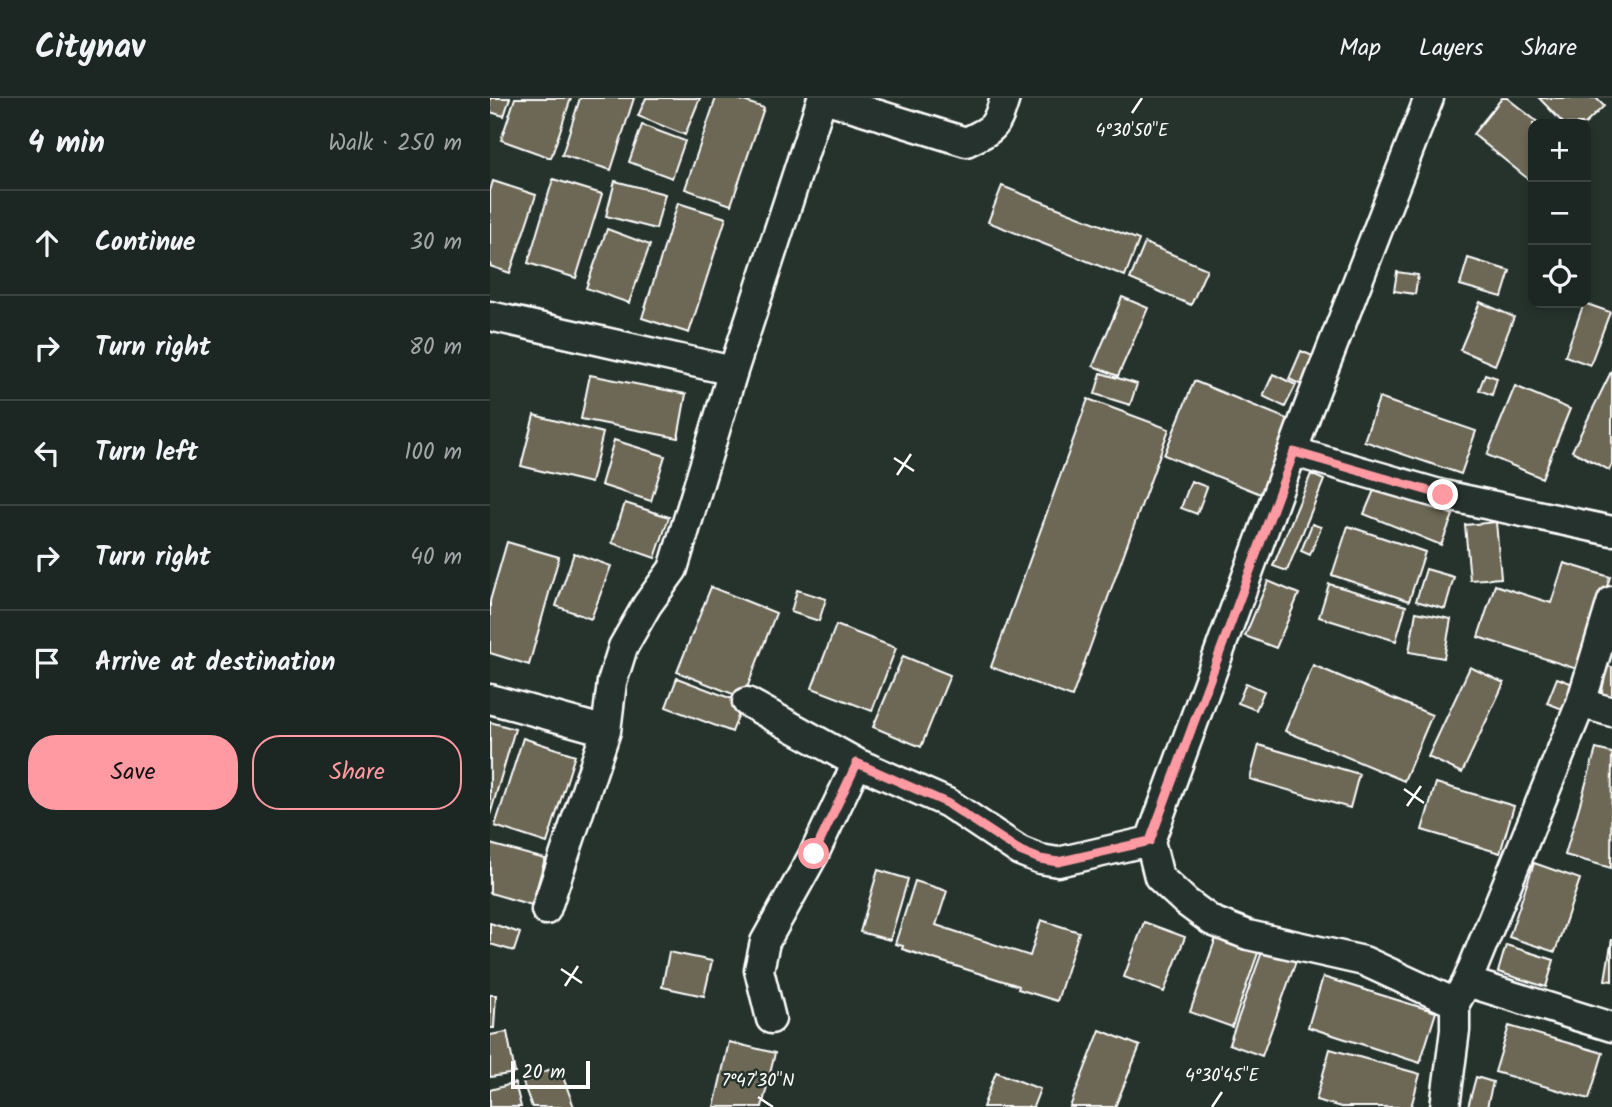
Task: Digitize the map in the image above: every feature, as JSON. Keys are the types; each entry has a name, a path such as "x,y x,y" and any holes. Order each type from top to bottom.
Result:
{"street":[{"path":"545,910 606,731 611,682 623,648 647,605 673,569 733,371 823,98 966,142 998,122 1005,98"},
{"path":"1429,98 1308,409 1150,841 1159,877 1212,921 1248,935 1364,961 1461,993 1612,1027"},
{"path":"490,316 733,371"},
{"path":"1294,452 1443,495 1612,531"},
{"path":"1445,1107 1461,993 1581,703 1612,601"},
{"path":"490,699 606,731"},
{"path":"747,702 857,763 947,803 1020,851 1040,859 1058,862 1150,841"},
{"path":"1581,703 1612,712"},
{"path":"771,1018 759,971 765,942 814,854 857,763"}],"building":[{"path":"490,98 510,98 504,116 490,112"},
{"path":"515,98 571,98 551,158 501,140"},
{"path":"580,98 634,98 611,170 562,155"},
{"path":"646,98 700,98 685,135 638,116"},
{"path":"716,98 735,98 764,108 731,205 685,189"},
{"path":"1502,98 1507,98 1534,119 1528,119 1528,179 1473,134"},
{"path":"1539,98 1596,98 1604,106 1590,119 1559,119"},
{"path":"642,125 685,141 672,178 629,162"},
{"path":"553,179 602,194 576,278 528,263"},
{"path":"493,181 536,195 510,273 490,266 490,191"},
{"path":"615,181 665,194 656,229 606,216"},
{"path":"1002,186 1139,240 1125,276 988,222"},
{"path":"678,203 726,218 689,333 642,318"},
{"path":"607,229 650,245 629,303 586,288"},
{"path":"1145,243 1207,269 1191,305 1130,279"},
{"path":"1468,258 1510,271 1502,297 1460,285"},
{"path":"1397,272 1418,275 1415,294 1394,291"},
{"path":"1122,297 1148,308 1118,376 1093,366"},
{"path":"1480,302 1514,317 1495,365 1460,350"},
{"path":"1591,305 1610,312 1590,365 1565,356 1582,308 1591,308"},
{"path":"1301,351 1322,360 1310,389 1289,379"},
{"path":"1612,370 1612,464 1609,470 1572,451"},
{"path":"1101,373 1137,384 1130,405 1095,394"},
{"path":"1273,374 1296,385 1285,407 1263,396"},
{"path":"1485,374 1497,378 1492,395 1479,390"},
{"path":"590,375 686,394 678,438 581,419"},
{"path":"1194,381 1292,421 1263,495 1164,455"},
{"path":"1515,386 1570,409 1542,478 1487,455"},
{"path":"1379,398 1476,431 1461,474 1364,441"},
{"path":"1088,399 1169,429 1072,697 991,667"},
{"path":"534,415 603,433 591,483 521,466"},
{"path":"614,440 665,456 651,501 601,485"},
{"path":"1311,474 1324,480 1287,571 1273,566"},
{"path":"1191,481 1207,487 1197,514 1181,508"},
{"path":"1377,483 1453,515 1441,545 1364,514"},
{"path":"625,503 669,517 655,558 612,543"},
{"path":"1496,522 1501,578 1470,580 1465,525"},
{"path":"1312,524 1321,527 1310,555 1301,551"},
{"path":"1348,526 1425,552 1409,601 1332,575"},
{"path":"507,542 559,557 529,665 490,653 490,601"},
{"path":"574,553 611,566 591,619 556,606"},
{"path":"1564,563 1610,577 1580,670 1478,637 1495,585 1551,603"},
{"path":"1426,569 1454,577 1445,609 1416,601"},
{"path":"1268,581 1299,594 1276,648 1245,636"},
{"path":"1329,584 1406,606 1396,641 1319,617"},
{"path":"711,587 776,613 743,698 677,672"},
{"path":"797,590 826,599 819,621 791,612"},
{"path":"1416,612 1451,619 1444,658 1409,652"},
{"path":"836,625 896,648 872,711 812,688"},
{"path":"903,656 950,675 921,747 873,727"},
{"path":"1313,665 1432,715 1404,781 1285,731"},
{"path":"1607,666 1612,667 1612,698 1601,696"},
{"path":"1470,667 1504,683 1462,773 1428,757"},
{"path":"677,678 743,703 732,732 666,707"},
{"path":"1557,678 1576,685 1565,710 1547,703"},
{"path":"1246,683 1264,691 1256,710 1238,703"},
{"path":"490,722 515,729 490,815"},
{"path":"523,738 575,755 547,843 495,826"},
{"path":"1259,745 1359,774 1350,808 1250,779"},
{"path":"1596,749 1612,753 1611,868 1565,855"},
{"path":"1436,783 1514,806 1500,853 1422,830"},
{"path":"490,844 545,859 532,905 490,893"},
{"path":"1534,863 1580,879 1555,952 1509,937"},
{"path":"878,870 908,879 890,940 860,932"},
{"path":"915,881 947,891 936,925 1030,956 1041,920 1079,932 1057,1001 1018,989 1019,986 902,949 903,946 895,944"},
{"path":"1144,922 1185,937 1164,992 1124,977"},
{"path":"490,923 520,933 514,951 490,944"},
{"path":"1218,932 1260,947 1232,1027 1190,1012"},
{"path":"1612,939 1612,981 1605,980"},
{"path":"1506,945 1554,960 1546,987 1498,972"},
{"path":"1263,949 1296,961 1262,1056 1229,1044"},
{"path":"669,952 712,961 704,996 662,987"},
{"path":"1323,977 1436,1012 1420,1063 1308,1027"},
{"path":"490,995 496,995 494,1028 490,1028"},
{"path":"1509,1026 1603,1053 1589,1099 1495,1072"},
{"path":"1100,1030 1140,1046 1115,1107 1070,1107"},
{"path":"507,1032 515,1073 490,1077 490,1035"},
{"path":"729,1042 775,1053 762,1107 714,1107"},
{"path":"1330,1049 1420,1074 1411,1107 1341,1107 1316,1100"},
{"path":"559,1066 574,1107 532,1107 522,1080"},
{"path":"996,1072 1040,1089 1033,1107 983,1107"},
{"path":"1476,1077 1493,1082 1487,1107 1468,1107"},
{"path":"515,1083 521,1107 490,1107 490,1090"}],"route":[{"path":"814,854 857,763 947,803 1020,851 1040,859 1058,862 1150,841 1294,452 1443,495"}]}
